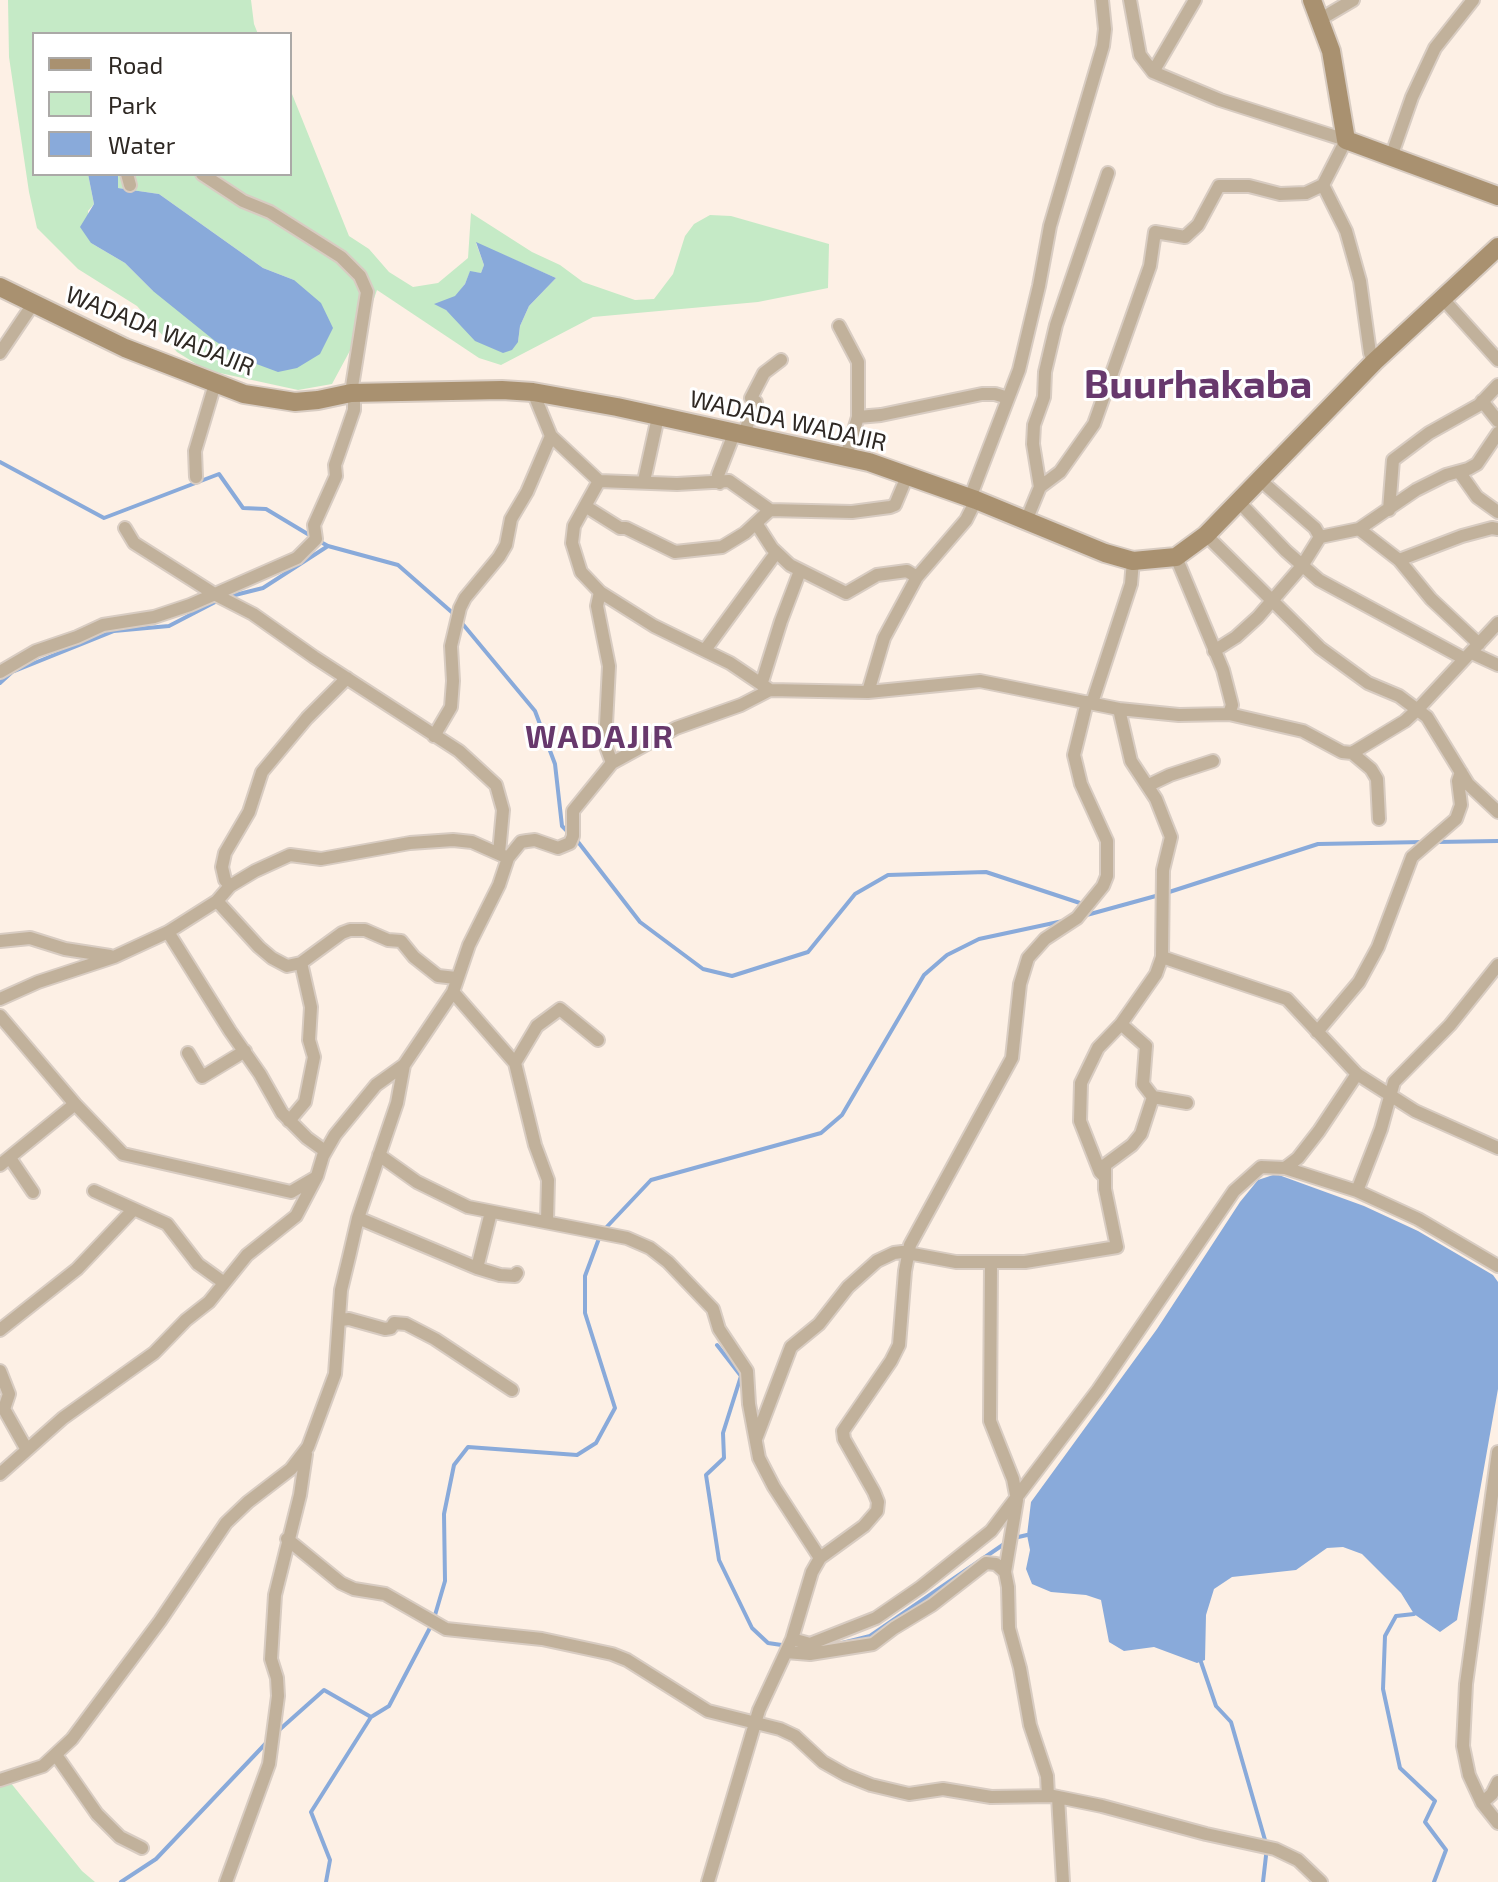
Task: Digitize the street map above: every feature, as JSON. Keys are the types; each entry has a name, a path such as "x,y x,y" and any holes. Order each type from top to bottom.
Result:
{"street":[{"path":"868,692 884,638 917,577 966,520 1019,370 1050,226 1103,46 1102,0"},
{"path":"1130,0 1140,55 1153,72 1220,100 1346,140 1498,196"},
{"path":"1153,72 1195,0"},
{"path":"1026,521 1040,487 1060,472 1094,424 1150,266 1155,232 1185,237 1198,225 1219,186 1249,186 1280,194 1306,193 1323,185 1346,140 1331,51 1312,0"},
{"path":"1319,20 1353,0"},
{"path":"1391,157 1408,107 1435,48 1473,0"},
{"path":"1040,487 1033,444 1034,425 1044,397 1045,372 1066,295 1108,173"},
{"path":"0,672 36,651 103,625 154,617 216,595 297,558 316,539 314,525 336,476 335,465 354,410 353,393 367,292 360,276 341,257 205,176"},
{"path":"1323,185 1350,243 1374,362"},
{"path":"1229,714 1232,705 1223,670 1176,557 1206,535 1374,362 1498,247"},
{"path":"1039,286 1066,295"},
{"name":"WADADA WADAJIR","path":"0,287 125,348 244,394 295,402 353,393 471,389 533,392 846,456 908,474 1105,553 1133,561 1176,557"},
{"path":"1443,299 1498,360"},
{"path":"0,353 33,304"},
{"path":"839,326 858,362 858,417 846,456"},
{"path":"720,483 718,475 756,402 751,398 764,373 781,360"},
{"path":"196,477 195,451 215,384"},
{"path":"1389,510 1393,460 1429,433 1482,401 1498,385"},
{"path":"533,392 551,436 599,481 729,481 770,510 852,512 895,505 908,474"},
{"path":"858,417 982,394 1008,398"},
{"path":"1482,401 1498,421"},
{"path":"644,481 658,417"},
{"path":"1214,651 1245,630 1302,566 1320,537 1359,529 1416,490 1477,464 1498,433"},
{"path":"434,736 451,707 451,646 460,608 506,545 511,519 527,492 551,436"},
{"path":"1460,473 1477,497 1498,512"},
{"path":"1260,480 1315,528 1320,537"},
{"path":"599,481 574,526 572,543 581,572 600,592 654,626 705,650 766,686 868,692 980,681 1119,709 1179,715 1229,714 1303,731 1342,752 1352,753 1371,769 1377,779 1379,819"},
{"path":"1239,502 1302,566 1345,595 1498,665"},
{"path":"585,506 620,528 675,552 722,547 770,510"},
{"path":"756,523 776,553 800,571 846,593 877,575 907,571 917,577"},
{"path":"0,1474 63,1418 154,1353 186,1320 209,1302 247,1255 296,1216 317,1176 325,1151 376,1085 404,1065 453,992 504,856 503,810 496,785 459,751 253,614 216,595 134,543 125,528"},
{"path":"1359,529 1399,560 1472,652"},
{"path":"1399,560 1462,536 1498,529"},
{"path":"1206,535 1320,648 1368,683 1381,687 1418,709 1438,734 1475,793 1498,812"},
{"path":"705,650 776,553"},
{"path":"708,1882 712,1861 770,1684 792,1639 812,1572 820,1558 864,1526 877,1511 874,1492 844,1439 843,1431 899,1345 908,1255 917,1232 1012,1058 1020,984 1028,958 1045,939 1077,918 1103,886 1107,876 1107,841 1076,769 1074,755 1131,584 1133,561"},
{"path":"504,856 521,842 535,840 558,848 570,843 573,811 612,763 676,728 741,705 766,686 781,621 800,571"},
{"path":"600,592 597,606 609,666 605,744 612,763"},
{"path":"1352,753 1405,721 1498,623"},
{"path":"230,886 222,867 225,853 249,812 262,772 297,729 347,678"},
{"path":"756,1441 791,1347 819,1324 877,1261 894,1253 956,1262 1025,1262 1117,1247 1103,1175 1080,1121 1081,1083 1098,1048 1121,1024 1156,974 1162,957 1163,870 1171,837 1149,785 1131,761 1119,709"},
{"path":"1149,785 1213,761"},
{"path":"1317,1032 1359,982 1378,947 1412,857 1456,819 1461,805 1458,781 1461,772"},
{"path":"0,999 38,982 114,957 168,932 217,901 230,886 290,855 321,859 410,843 453,840 472,842 504,856"},
{"path":"217,901 272,958 287,966 301,963 342,933 365,930 388,940 401,941 414,957 438,976 456,978"},
{"path":"168,932 282,1113 325,1151"},
{"path":"0,941 30,938 65,949 114,957"},
{"path":"1162,957 1287,999 1357,1074 1415,1111 1498,1148"},
{"path":"289,1121 305,1102 314,1057 309,1040 311,1007 301,963"},
{"path":"1357,1191 1381,1129 1394,1082 1450,1025 1498,965"},
{"path":"453,992 515,1063 535,1145 548,1180 547,1221"},
{"path":"515,1063 537,1026 560,1009 598,1040"},
{"path":"0,1016 75,1104 123,1154 291,1192 317,1176"},
{"path":"1121,1024 1146,1046 1143,1084 1153,1097 1187,1103"},
{"path":"188,1053 202,1077 245,1051"},
{"path":"226,1882 269,1764 278,1696 271,1659 275,1595 300,1495 308,1447 335,1374 341,1290 358,1218 397,1103 404,1065"},
{"path":"1285,1168 1298,1158 1319,1131 1357,1074"},
{"path":"1103,1175 1105,1165 1132,1145 1141,1134 1153,1097"},
{"path":"33,1192 5,1162 75,1104"},
{"path":"379,1155 417,1182 452,1200 491,1212 638,1242 668,1262 713,1309 719,1329 747,1371 759,1458 820,1558"},
{"path":"792,1639 810,1644 876,1618 921,1587 991,1531 1147,1321 1234,1191 1261,1167 1285,1168 1357,1191 1418,1219 1498,1266"},
{"path":"94,1191 167,1224 198,1264 223,1282"},
{"path":"0,1330 77,1269 133,1210"},
{"path":"477,1268 491,1212"},
{"path":"358,1218 477,1268 500,1275 515,1276 517,1273"},
{"path":"991,1263 988,1300 990,1421 1013,1479 1017,1500 1005,1572 1008,1587 1006,1605 1030,1725 1053,1796 1063,1882"},
{"path":"341,1320 349,1319 385,1329 391,1328 394,1323 406,1324 512,1390"},
{"path":"0,1371 9,1394 4,1409 27,1450"},
{"path":"0,1780 28,1773 56,1755 90,1717 226,1523 291,1469 308,1447"},
{"path":"1498,1452 1466,1684 1463,1746 1469,1775 1482,1803 1498,1823"},
{"path":"287,1539 341,1583 354,1589 385,1594 446,1629 542,1639 612,1654 627,1660 708,1711 780,1729 795,1736 823,1762 846,1775 894,1792 909,1794 943,1789 991,1797 1053,1796 1275,1849 1298,1860 1321,1882"},
{"path":"786,1652 810,1654 873,1644 932,1605 986,1563 996,1564 1005,1572"},
{"path":"56,1755 97,1814 120,1837 142,1848"},
{"path":"1482,1803 1492,1794 1498,1782"}],"green space":[{"path":"8,0 251,0 257,32 32,32 32,176 88,176 94,204 88,211 91,243 125,263 153,291 294,280 263,268 159,194 118,188 118,176 292,176 292,94 349,236 369,249 389,272 413,287 438,283 468,258 471,213 532,252 560,265 583,282 635,300 654,299 673,274 685,236 694,224 710,215 731,216 829,244 828,288 758,302 593,317 501,365 479,358 377,290 367,319 332,384 298,390 206,370 177,352 137,306 78,269 37,228 9,57","holes":["476,243 556,278 529,306 520,326 518,342 459,321 446,310 470,272 481,273 484,265"]},
{"path":"6,1777 82,1871 95,1882 0,1882 0,1780"}],"water":[{"path":"88,176 118,176 118,188 159,194 263,268 294,280 321,303 333,328 320,354 297,368 278,372 243,359 215,341 153,291 125,263 91,243 80,227 94,204"},
{"path":"476,242 556,278 529,306 520,326 518,342 512,350 503,353 475,341 446,310 434,304 455,296 465,284 470,271 481,273 484,265"},
{"path":"1276,1174 1364,1206 1418,1231 1493,1275 1498,1282 1498,1389 1457,1620 1440,1632 1414,1614 1401,1593 1362,1554 1343,1547 1327,1548 1296,1570 1232,1577 1214,1589 1206,1615 1205,1660 1197,1663 1154,1647 1124,1651 1109,1642 1101,1600 1086,1595 1051,1592 1032,1584 1026,1569 1030,1550 1027,1535 1031,1502 1157,1329 1240,1202 1258,1180"}],"waterway":[{"path":"0,462 104,518 219,474 243,508 266,509 311,536"},
{"path":"319,541 398,565 455,615"},
{"path":"227,597 263,588 328,546"},
{"path":"0,683 12,672 114,631 169,626 219,600"},
{"path":"461,622 535,711 555,764 562,826 568,832"},
{"path":"575,838 640,922 703,969 732,976 808,952 855,894 888,875 986,872 1086,905"},
{"path":"1436,842 1498,841"},
{"path":"1083,916 1163,894 1318,844 1424,842"},
{"path":"326,1882 330,1860 311,1812 371,1717 389,1706 433,1622 445,1581 444,1514 454,1465 468,1447 577,1455 596,1443 615,1408 585,1313 585,1276 601,1233 651,1180 821,1133 842,1115 924,975 947,955 979,939 1063,921"},
{"path":"717,1345 741,1376 723,1433 724,1458 706,1475 719,1560 752,1628 768,1643 802,1648"},
{"path":"1014,1538 1027,1535"},
{"path":"842,1643 870,1636 1007,1542"},
{"path":"1414,1614 1396,1616 1385,1636 1383,1689 1400,1768 1435,1801 1425,1822 1446,1850 1434,1882"},
{"path":"1201,1662 1216,1706 1231,1722 1267,1847 1263,1882"},
{"path":"278,1731 324,1690 371,1717"},
{"path":"121,1882 156,1859 269,1740"}],"district":[{"name":"Buurhakaba","path":"1198,385"},
{"name":"WADAJIR","path":"600,737"}]}
